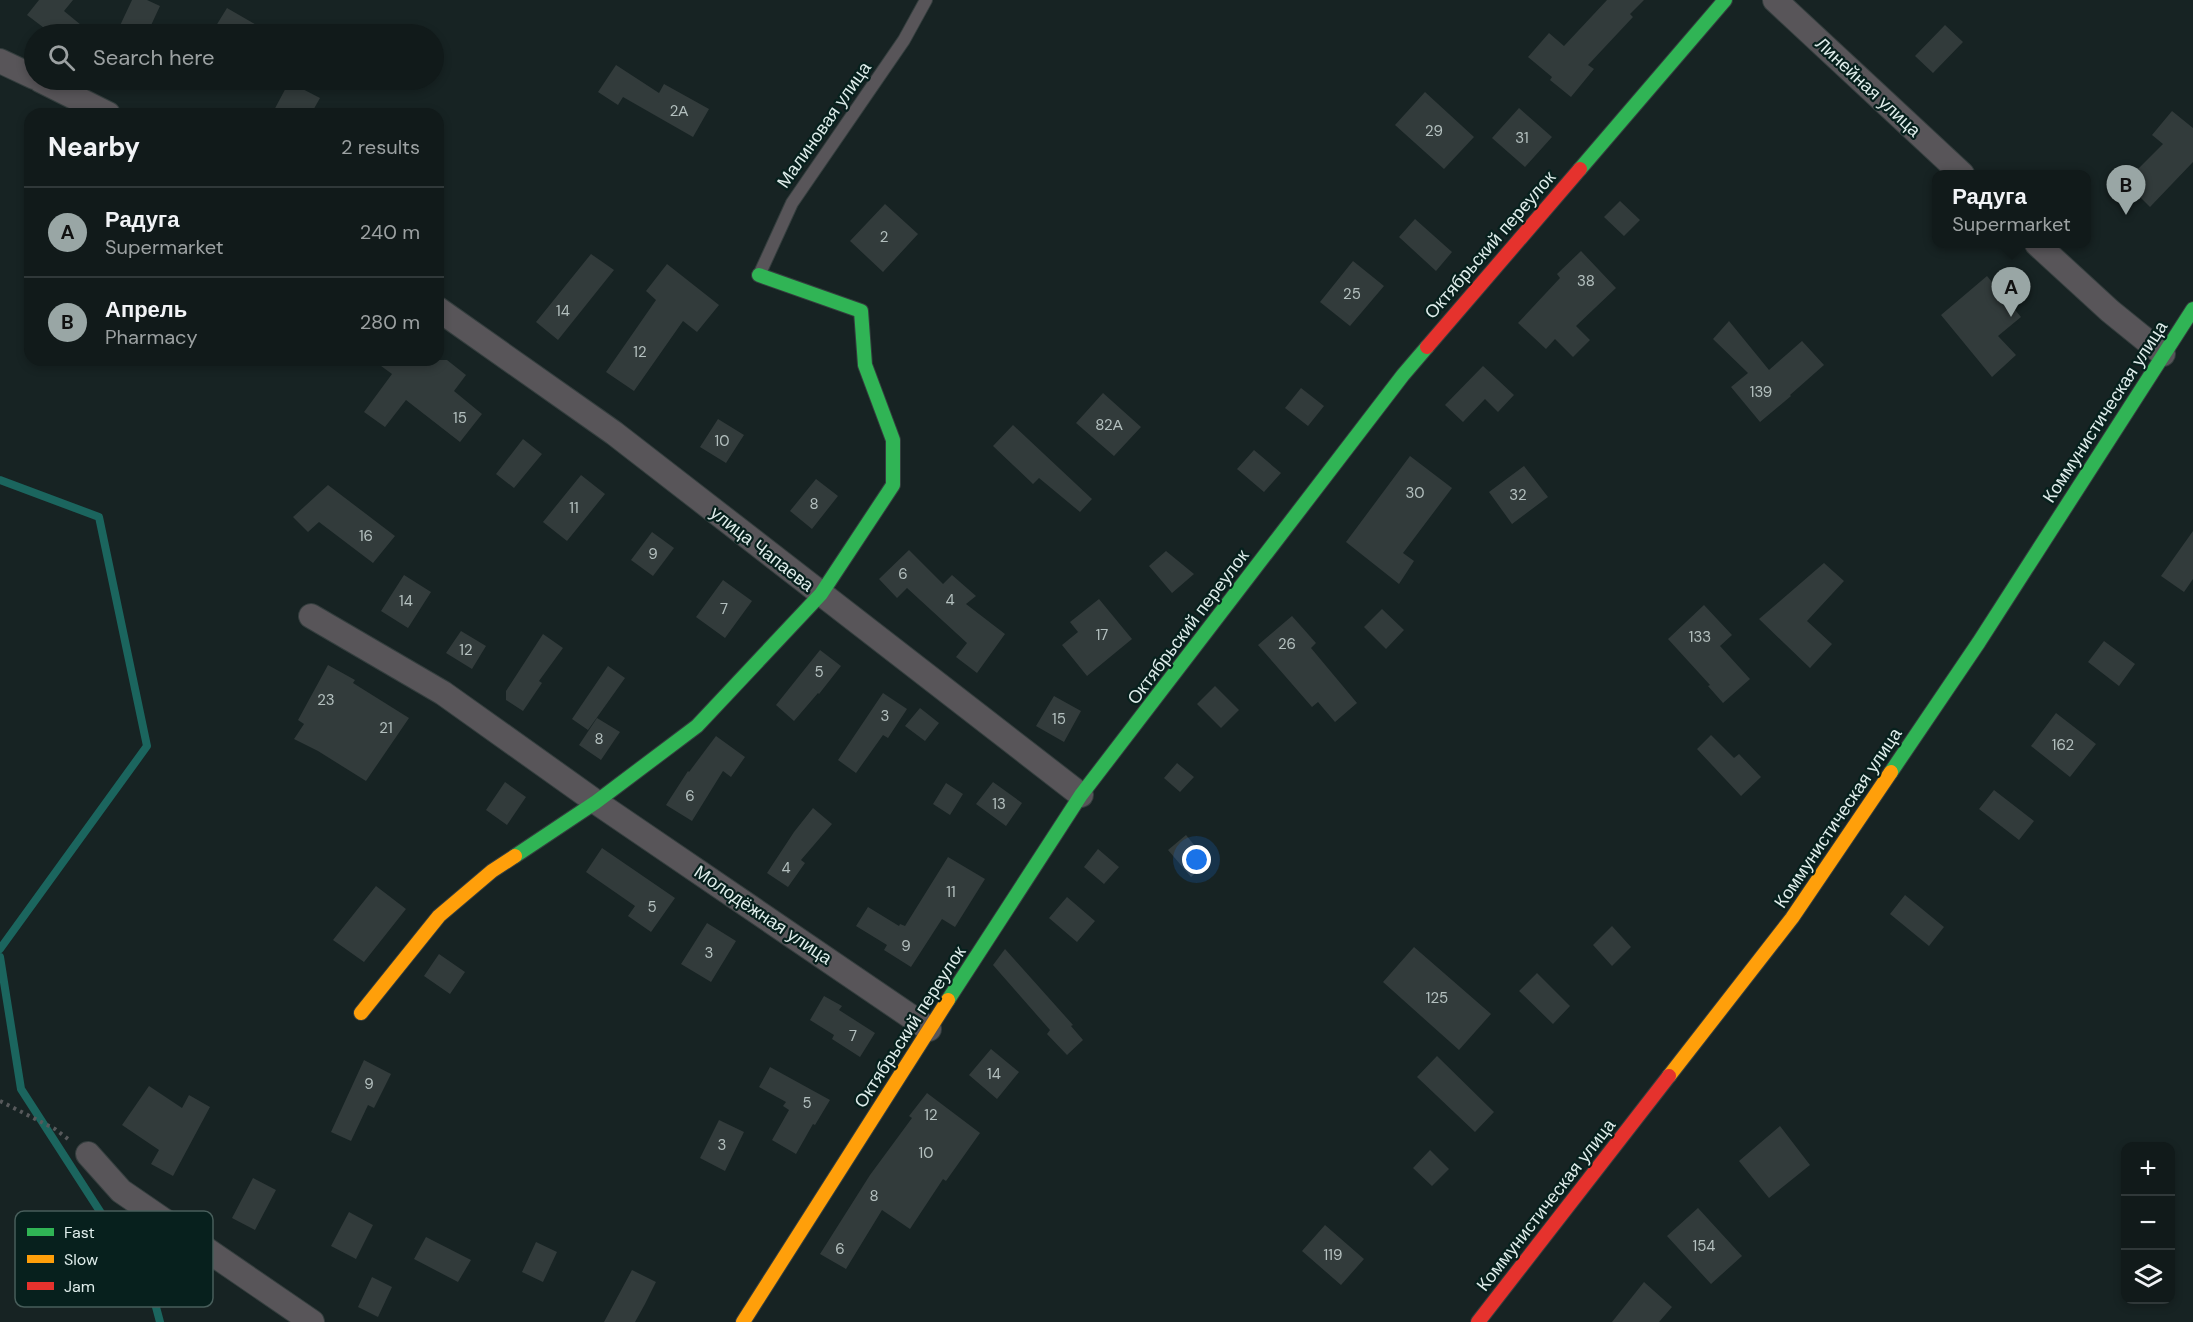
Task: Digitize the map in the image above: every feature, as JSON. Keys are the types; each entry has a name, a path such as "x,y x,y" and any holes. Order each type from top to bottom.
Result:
{"street":[{"name":"Октябрьский переулок","path":"743,1322 1081,795 1403,375 1725,0"},
{"name":"Линейная улица","path":"1775,0 1958,170"},
{"path":"0,61 24,72"},
{"path":"60,90 96,108"},
{"path":"2042,248 2110,311 2163,354"},
{"path":"361,1013 439,916 492,871 596,802 697,726 821,594 893,485 893,440 865,365 861,311 759,275"},
{"name":"Коммунистическая улица","path":"1478,1322 1792,918 1979,642 2163,354 2186,337 2193,309"},
{"name":"улица Чапаева","path":"444,313 614,433 1081,795"},
{"name":"Молодёжная улица","path":"311,616 443,693 596,802 929,1029"},
{"path":"88,1154 121,1191 150,1211"},
{"path":"213,1254 312,1322"}],"lane":[{"name":"Малиновая улица","path":"759,275 792,203 904,40 926,0"}],"path":[{"path":"0,1101 55,1129"}],"building":[{"path":"39,0 73,0 64,11 80,24 39,24 27,15"},
{"path":"132,0 147,0 160,6 152,24 121,24"},
{"path":"1607,0 1644,0 1630,14 1633,17 1588,65 1594,69 1571,97 1550,80 1552,77 1528,57 1549,33 1564,46"},
{"path":"227,8 255,24 217,24"},
{"path":"1945,25 1963,42 1933,73 1915,56"},
{"path":"616,65 659,93 664,84 709,109 693,137 623,97 618,105 598,92"},
{"path":"285,90 304,90 320,98 314,108 275,108"},
{"path":"1425,92 1474,137 1444,169 1395,125"},
{"path":"1519,108 1552,137 1525,167 1492,138"},
{"path":"2172,111 2193,128 2193,162 2150,207 2125,182 2163,144 2152,135"},
{"path":"1620,201 1640,220 1624,236 1604,217"},
{"path":"885,204 918,234 883,272 850,241"},
{"path":"1415,219 1452,252 1436,271 1399,237"},
{"path":"1581,251 1616,288 1576,326 1590,340 1573,357 1555,339 1546,349 1518,323 1560,278 1557,274"},
{"path":"591,254 614,270 558,340 536,322"},
{"path":"1353,261 1384,286 1350,326 1320,302"},
{"path":"667,264 719,305 697,332 683,321 634,391 606,372 656,300 646,291"},
{"path":"1987,276 2021,317 1998,336 2016,355 1992,377 1941,315"},
{"path":"1729,321 1769,370 1802,341 1824,365 1760,422 1731,387 1748,373 1713,339"},
{"path":"444,360 447,360 466,375 454,391 482,414 460,442 406,400 385,427 364,412 392,374 381,366 444,366"},
{"path":"1483,366 1514,395 1498,412 1485,399 1463,422 1445,405"},
{"path":"1301,388 1324,406 1308,426 1285,408"},
{"path":"1103,393 1141,427 1114,456 1076,423"},
{"path":"718,419 744,435 726,463 700,447"},
{"path":"1013,425 1092,499 1080,512 1039,478 1033,484 993,446"},
{"path":"523,439 542,454 514,488 496,474"},
{"path":"1254,450 1281,473 1264,492 1237,469"},
{"path":"1410,456 1452,488 1403,553 1414,561 1399,584 1346,542"},
{"path":"1524,466 1548,497 1512,524 1489,492"},
{"path":"581,475 605,494 567,541 543,522"},
{"path":"816,479 838,496 812,529 790,511"},
{"path":"328,485 395,536 373,563 319,522 308,532 293,517"},
{"path":"2193,531 2193,579 2184,592 2161,576"},
{"path":"652,532 674,548 653,576 631,560"},
{"path":"909,550 943,584 952,575 976,596 966,604 1005,634 977,673 956,657 967,643 907,588 897,598 879,579"},
{"path":"1166,551 1194,574 1172,593 1149,566"},
{"path":"1824,563 1844,581 1807,621 1832,644 1810,668 1759,619"},
{"path":"404,575 431,592 408,628 381,611"},
{"path":"723,580 752,601 725,638 696,617"},
{"path":"1099,599 1132,639 1087,676 1062,645 1078,632 1070,622"},
{"path":"1704,605 1732,635 1720,646 1750,679 1723,703 1708,686 1710,685 1668,639"},
{"path":"1382,609 1404,630 1386,649 1364,627"},
{"path":"1292,616 1316,643 1311,648 1357,703 1335,722 1318,702 1312,707 1258,645"},
{"path":"461,631 486,646 472,669 446,653"},
{"path":"543,634 563,648 539,681 542,683 523,711 506,700 506,691"},
{"path":"2104,641 2135,664 2119,686 2088,662"},
{"path":"820,650 841,666 794,721 776,705"},
{"path":"328,665 355,680 353,683 409,718 366,781 294,739 304,724 298,720"},
{"path":"608,666 625,678 588,730 572,719"},
{"path":"1215,686 1239,710 1221,728 1197,704"},
{"path":"883,693 907,709 888,738 883,735 856,773 838,760"},
{"path":"1054,696 1081,711 1064,742 1036,726"},
{"path":"920,708 939,723 925,741 905,726"},
{"path":"2056,713 2096,744 2070,777 2031,746"},
{"path":"597,718 620,732 601,760 579,745"},
{"path":"1711,735 1734,758 1739,754 1761,777 1741,796 1697,749"},
{"path":"716,736 745,757 731,777 723,771 692,821 666,805 688,771"},
{"path":"1177,763 1194,777 1180,792 1164,778"},
{"path":"505,782 526,797 507,825 486,810"},
{"path":"993,782 1022,803 1006,826 976,804"},
{"path":"946,783 963,794 950,815 933,804"},
{"path":"1994,790 2034,821 2019,840 1979,809"},
{"path":"813,808 832,824 801,860 805,863 788,887 767,873"},
{"path":"1186,835 1208,862 1191,877 1168,850"},
{"path":"602,848 675,898 651,932 628,916 635,906 586,872"},
{"path":"1098,849 1119,867 1104,884 1084,867"},
{"path":"948,857 985,879 955,927 942,919 911,967 884,950 887,945 856,926 868,907 899,926 900,924 905,926"},
{"path":"376,886 406,909 364,962 333,940"},
{"path":"1905,895 1944,927 1929,946 1890,914"},
{"path":"1067,897 1095,921 1077,942 1049,918"},
{"path":"707,923 736,941 711,982 681,964"},
{"path":"1612,926 1631,947 1612,966 1593,945"},
{"path":"1414,947 1491,1014 1459,1050 1383,982"},
{"path":"1005,949 1073,1025 1071,1026 1083,1040 1067,1055 1047,1034 1050,1030 993,965"},
{"path":"439,954 465,972 450,994 424,976"},
{"path":"1537,973 1570,1006 1553,1024 1519,991"},
{"path":"824,996 842,1006 839,1010 875,1033 860,1057 832,1039 834,1035 810,1020"},
{"path":"991,1049 1019,1072 997,1099 969,1075"},
{"path":"1437,1056 1494,1112 1475,1132 1417,1077"},
{"path":"364,1060 391,1074 374,1108 368,1105 351,1141 331,1132"},
{"path":"770,1067 830,1100 796,1154 772,1140 789,1110 783,1106 786,1102 759,1087"},
{"path":"149,1086 182,1108 189,1095 210,1107 173,1176 151,1164 159,1150 122,1125"},
{"path":"927,1093 980,1133 946,1181 943,1179 910,1229 882,1210 846,1269 820,1254 870,1175 912,1118 909,1116"},
{"path":"719,1120 744,1132 725,1171 700,1158"},
{"path":"1780,1126 1810,1165 1769,1198 1739,1161"},
{"path":"1430,1150 1449,1169 1432,1186 1413,1168"},
{"path":"253,1178 276,1190 255,1230 232,1218"},
{"path":"1698,1208 1742,1256 1711,1284 1667,1236"},
{"path":"349,1212 373,1225 356,1259 331,1246"},
{"path":"1325,1225 1364,1259 1341,1285 1302,1251"},
{"path":"426,1237 471,1260 458,1282 414,1259"},
{"path":"536,1242 557,1252 543,1282 522,1272"},
{"path":"632,1270 656,1282 645,1304 635,1322 604,1322"},
{"path":"372,1277 392,1287 378,1317 358,1307"},
{"path":"1644,1282 1672,1307 1659,1322 1612,1322"}],"waterway":[{"path":"0,480 99,517 147,746 0,949"},
{"path":"0,957 21,1089 100,1211"},
{"path":"156,1307 160,1322"}],"traffic: fast":[{"path":"1580,169 1725,0"},
{"path":"515,856 596,802 697,726 821,594 893,485 893,440 865,365 861,311 759,275"},
{"path":"1891,772 1979,642 2193,309"},
{"path":"948,1000 1081,795 1403,375 1427,347"}],"traffic: slow":[{"path":"1669,1076 1792,918 1891,772"},
{"path":"361,1013 439,916 492,871 515,856"},
{"path":"743,1322 948,1000"}],"traffic: jam":[{"path":"1427,347 1580,169"},
{"path":"1478,1322 1669,1076"}],"place":[{"name":"Апрель","path":"2126,215"},
{"name":"Радуга","path":"2011,317"}]}
